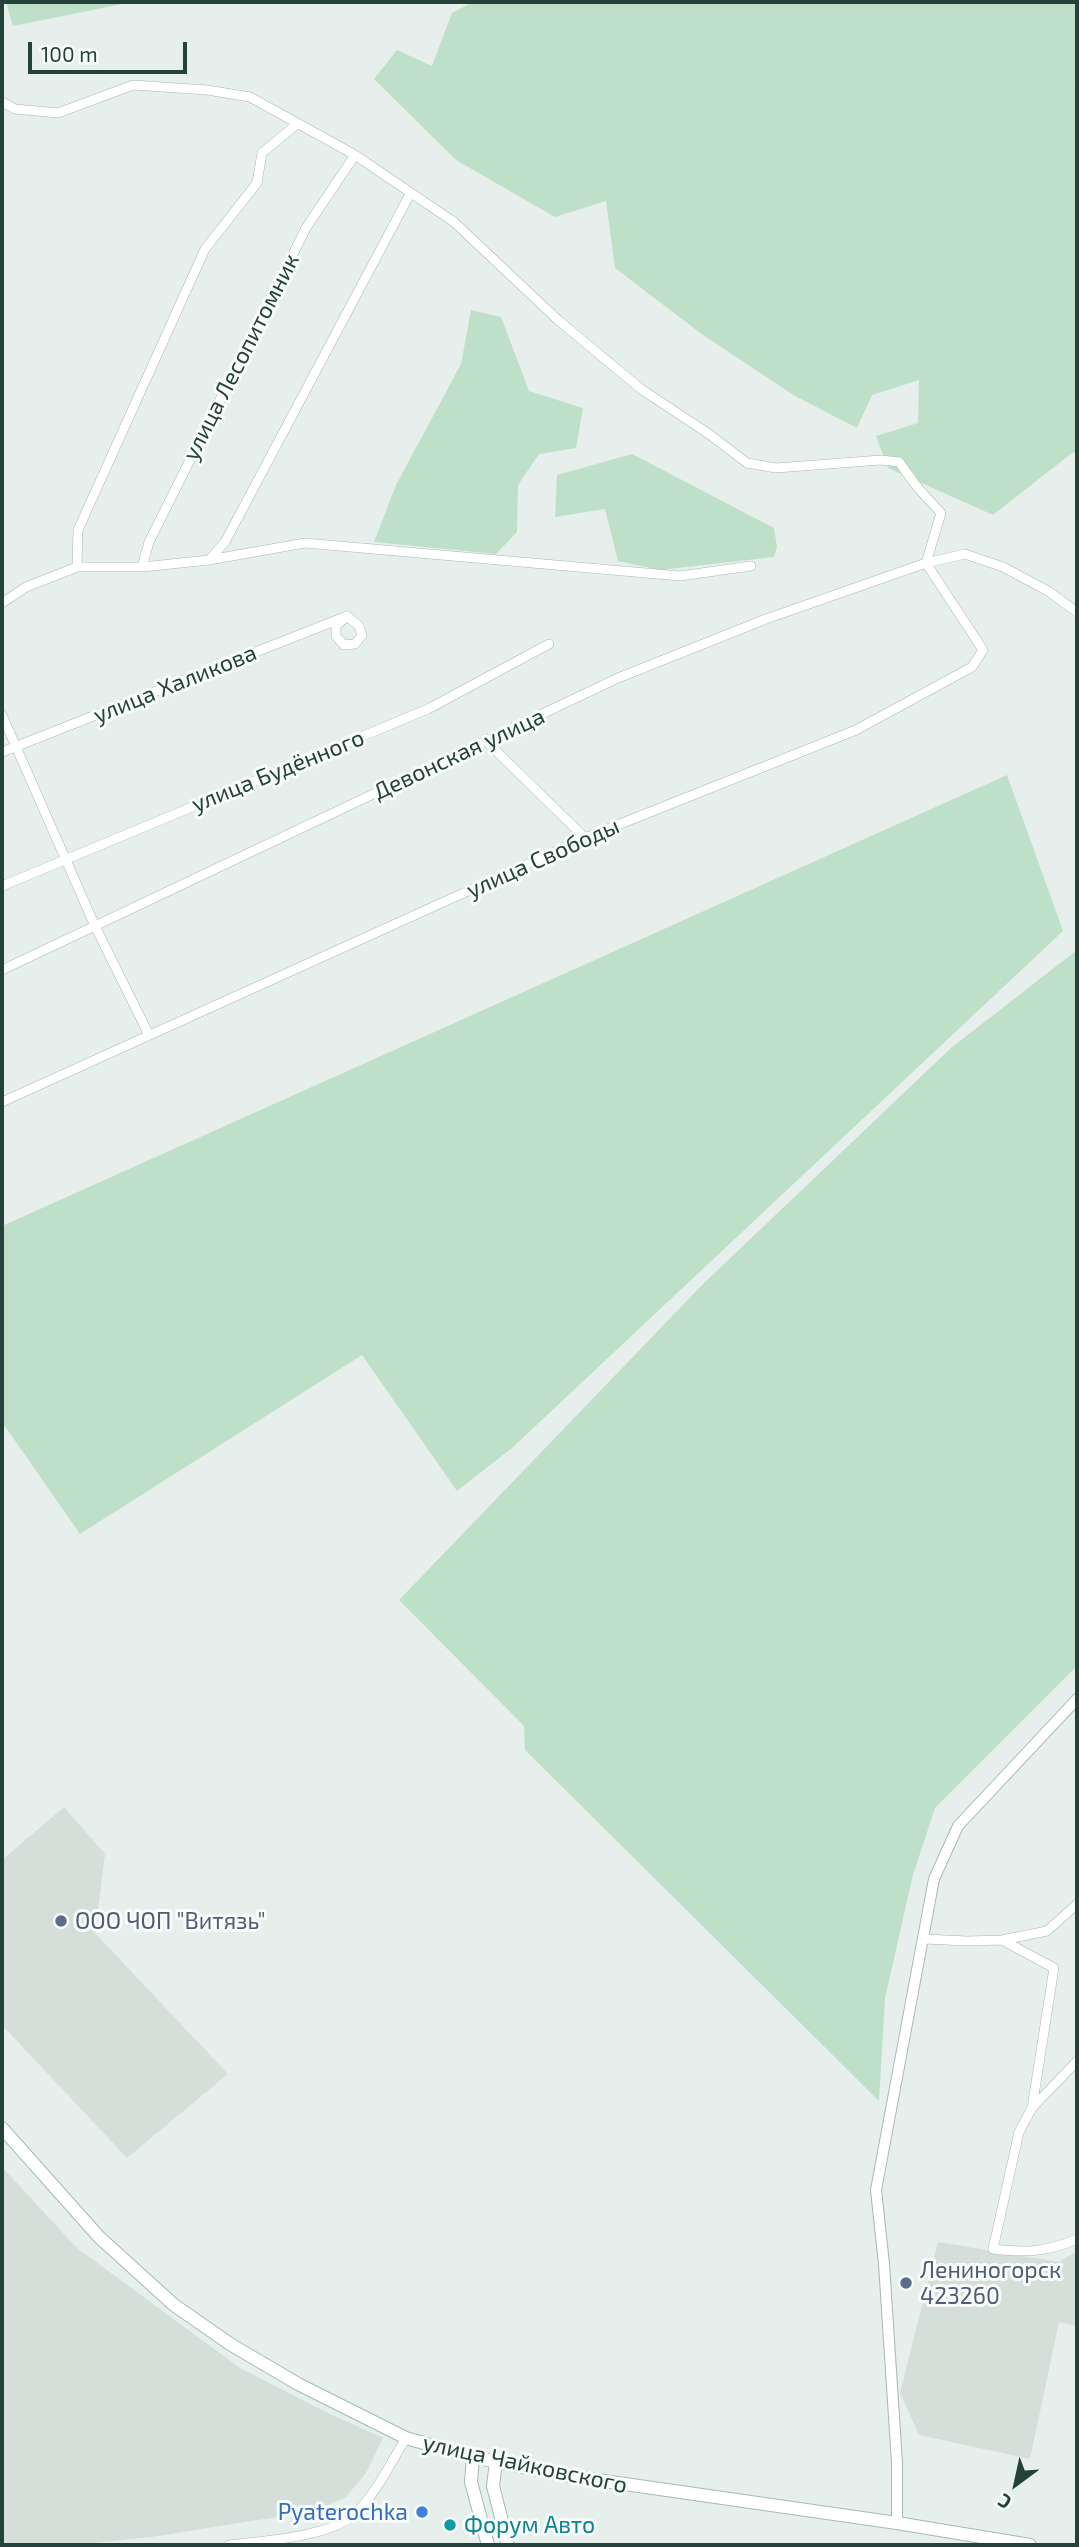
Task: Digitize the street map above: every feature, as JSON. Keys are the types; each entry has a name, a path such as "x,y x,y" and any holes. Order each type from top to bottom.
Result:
{"main road":[{"name":"улица Чайковского","path":"2,2128 99,2237 174,2305 230,2344 298,2384 406,2438 473,2457 593,2480 1030,2545"},
{"path":"473,2457 471,2482 488,2545"},
{"path":"496,2462 493,2486 508,2545"}],"street":[{"path":"2,102 15,109 58,113 133,85 250,97 355,155 454,222 558,320 641,389 747,463 776,468 881,460 899,462 918,488 942,513 926,563"},
{"path":"77,567 78,530 205,249 257,183 262,153 297,124"},
{"name":"улица Лесопитомник","path":"142,567 149,542 306,228 355,155"},
{"path":"209,560 225,542 411,194"},
{"path":"2,603 26,587 77,567 142,567 209,560 305,543 680,576 751,566"},
{"name":"Девонская улица","path":"2,970 618,678 766,619 926,563 965,554 1003,567 1048,591 1077,612"},
{"name":"улица Свободы","path":"2,1102 585,838 856,730 972,667 983,650 926,563"},
{"name":"улица Халикова","path":"2,752 347,616"},
{"name":"улица Будённого","path":"2,886 428,709 549,644"},
{"path":"2,715 95,926 149,1035"},
{"path":"486,741 585,838"},
{"path":"897,2524 897,2463 884,2264 876,2190 934,1879 958,1826 1077,1699"},
{"path":"924,1939 1002,1940 1047,1931 1077,1904"},
{"path":"1002,1940 1054,1968 1032,2108"},
{"path":"1077,2061 1032,2108 1019,2132 993,2249 1024,2253 1060,2246 1077,2239"},
{"path":"229,2545 306,2535 352,2516 368,2500 406,2438"}],"shaded area":[{"name":"ООО ЧОП \"Витязь\"","path":"64,1807 105,1854 95,1933 228,2074 127,2158 2,2025 2,1860"},
{"path":"2,2167 77,2248 240,2368 383,2438 366,2473 346,2497 315,2511 151,2537 75,2545 2,2545"},
{"path":"938,2242 1059,2262 1077,2251 1077,2326 1059,2322 1030,2459 919,2435 900,2393"}],"green space":[{"path":"6,2 133,2 13,26"},
{"path":"473,2 1077,2 1077,80 1074,82 1077,84 1077,452 1072,453 993,515 888,468 876,436 918,423 919,380 872,395 857,428 795,396 703,335 615,268 606,201 555,217 456,160 374,79 397,50 432,66 452,13"},
{"path":"471,310 501,317 529,391 583,408 576,448 539,454 518,485 517,532 496,554 374,542 396,485 461,364"},
{"path":"632,454 774,528 777,547 774,557 660,570 618,561 605,509 555,517 557,475"},
{"path":"1007,775 1063,931 512,1448 457,1491 362,1355 80,1534 2,1422 2,1226"},
{"path":"1077,950 1077,1666 935,1808 913,1875 885,1998 879,2101 525,1750 524,1726 399,1600 703,1284 951,1048"}],"place":[{"name":"ООО ЧОП \"Витязь\"","path":"61,1921"},
{"name":"Лениногорск 423260","path":"906,2283"},
{"name":"Pyaterochka","path":"422,2512"},
{"name":"Форум Авто","path":"450,2525"}]}
